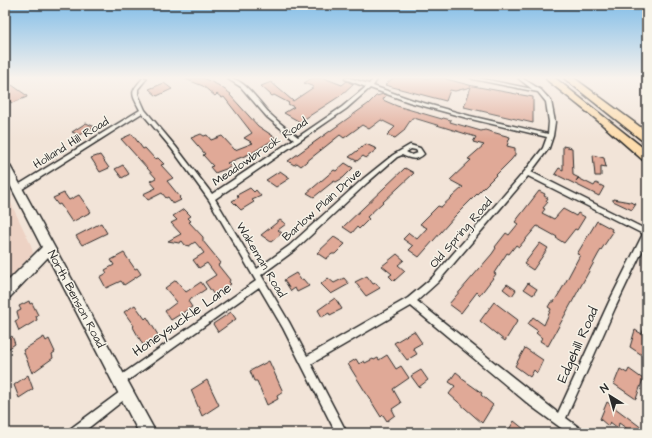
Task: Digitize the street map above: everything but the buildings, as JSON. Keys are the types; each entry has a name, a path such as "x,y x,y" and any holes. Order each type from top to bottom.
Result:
{"highway":[{"path":"569,98 637,148"},
{"path":"575,98 647,157"},
{"path":"596,98 647,138"}],"main road":[{"name":"North Benson Road","path":"5,166 148,433"},
{"path":"5,293 49,248"}],"street":[{"path":"137,98 144,110"},
{"path":"254,98 269,116 297,140"},
{"name":"Meadowbrook Road","path":"211,198 344,108 355,98"},
{"path":"404,98 469,117 550,136"},
{"name":"Old Spring Road","path":"306,362 411,301 435,280 546,148 552,122 551,109 549,102 546,98"},
{"name":"Holland Hill Road","path":"18,189 144,110"},
{"name":"Wakeman Road","path":"144,110 211,198 306,362 342,433"},
{"name":"Barlow Plain Drive","path":"258,278 365,181 402,152"},
{"name":"Edgehill Road","path":"526,173 647,232 560,420"},
{"name":"Honeysuckle Lane","path":"74,433 123,387 258,278"},
{"path":"411,301 535,402 577,433"}],"shaded area":[{"path":"5,191 31,245 33,253 5,283"}]}
